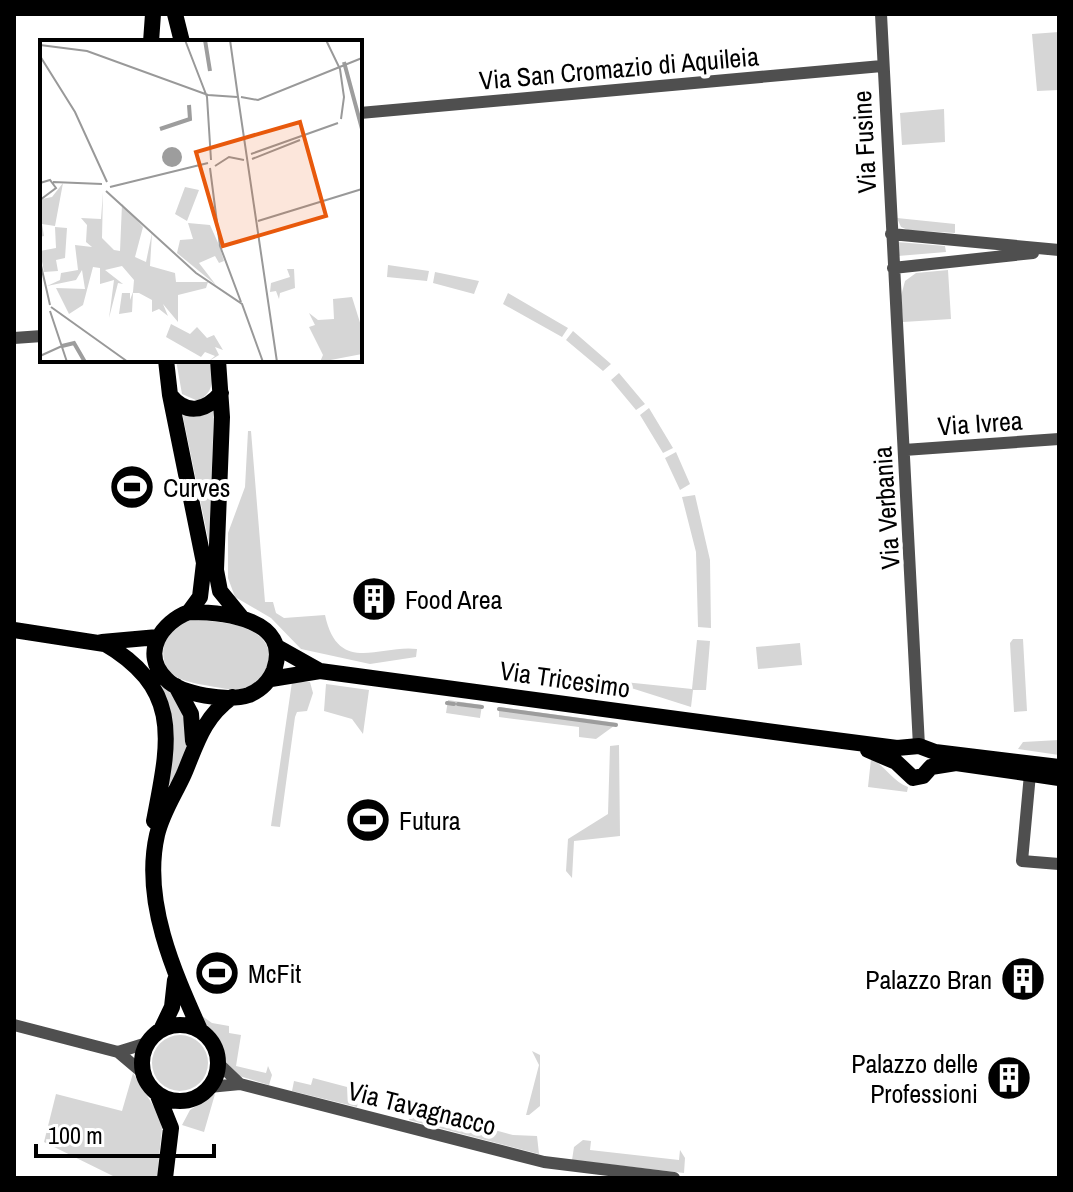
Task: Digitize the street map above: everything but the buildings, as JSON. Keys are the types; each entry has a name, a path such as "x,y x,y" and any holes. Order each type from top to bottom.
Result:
{"main road":[{"path":"151,40 153,14"},
{"path":"175,14 182,40"},
{"path":"166,362 204,563 200,597 189,612 164,626 158,637 156,660 164,677 176,686 191,714 193,745"},
{"path":"218,362 221,393 216,570 220,591 242,618"},
{"path":"170,395 177,404 194,410 206,408 221,393"},
{"path":"176,686 232,697 252,694 271,679 277,661 277,647 268,631 242,618 189,612"},
{"path":"14,630 102,642 156,660"},
{"path":"102,642 158,637"},
{"path":"102,642 123,653 144,674 168,726 168,748 152,834 157,905 176,974 200,1030 216,1050 218,1063 209,1087 192,1099 171,1128"},
{"name":"Via Tricesimo","path":"277,647 320,671"},
{"name":"Via Tricesimo","path":"271,679 320,671 922,753 1059,767"},
{"path":"153,858 160,826 193,745 206,722 232,697"},
{"name":"Via Tricesimo","path":"804,736 875,752 900,765 904,773 916,778 926,774 922,753"},
{"path":"900,765 901,756 922,753"},
{"name":"Via Tricesimo","path":"922,753 956,763 1059,777"},
{"path":"161,1030 175,995 176,974"},
{"path":"165,1178 171,1128 157,1093 144,1074 142,1058 147,1043 161,1030 174,1025 200,1030"},
{"path":"157,1093 168,1099 192,1099"}],"street":[{"name":"Via Fusine","path":"881,14 893,268"},
{"name":"Via San Cromazio di Aquileia","path":"362,113 882,66"},
{"path":"891,234 1059,250"},
{"path":"962,241 964,260"},
{"path":"893,268 1059,250"},
{"name":"Via Verbania","path":"893,268 922,753"},
{"path":"14,338 40,336"},
{"name":"Via Ivrea","path":"904,450 1059,439"},
{"path":"1030,774 1022,861 1059,864"},
{"path":"14,1025 118,1052 144,1074"},
{"path":"118,1052 147,1043"},
{"name":"Via Tavagnacco","path":"218,1063 240,1084"},
{"name":"Via Tavagnacco","path":"209,1087 240,1084 594,1174 674,1178"}],"shaded area":[{"path":"1059,32 1059,90 1037,91 1032,34"},
{"path":"944,109 945,142 902,145 900,113"},
{"path":"897,218 955,224 955,233 908,230 901,227"},
{"path":"897,242 945,246 946,252 898,256"},
{"path":"388,265 429,271 427,281 387,277"},
{"path":"948,270 951,319 903,322 901,296 905,281 916,273"},
{"path":"435,272 479,281 474,294 433,283"},
{"path":"508,293 568,328 562,337 503,304"},
{"path":"573,331 611,364 603,371 566,340"},
{"path":"176,362 210,362 212,379 208,393 198,401 182,394"},
{"path":"619,373 645,404 636,410 611,380"},
{"path":"649,408 673,448 663,453 640,415"},
{"path":"214,411 209,543 182,412"},
{"path":"248,431 251,431 265,602 273,602 276,613 284,618 325,615 331,634 350,651 417,649 416,657 370,664 301,649 271,618 235,597 228,578 228,533 245,487"},
{"path":"676,452 690,484 680,490 665,458"},
{"path":"695,495 710,560 711,628 698,627 696,552 682,497"},
{"path":"188,620 227,623 253,631 268,649 269,662 263,676 251,686 233,690 192,683 174,676 164,662 165,637"},
{"path":"1013,639 1023,639 1027,711 1014,712 1010,643"},
{"path":"697,640 710,641 706,690 693,690 691,707 628,687 576,677 692,689"},
{"path":"800,643 802,665 758,669 756,647"},
{"path":"292,682 310,682 313,693 307,711 297,712 295,717 280,827 271,826"},
{"path":"326,684 369,690 363,734 352,719 324,711"},
{"path":"163,686 180,708 186,737 182,765 165,788 173,735 160,687"},
{"path":"448,700 482,705 480,718 446,713"},
{"path":"499,707 618,723 596,739 579,737 579,727 499,717"},
{"path":"1059,740 1059,755 1018,749 1023,742"},
{"path":"619,745 620,836 574,841 572,878 566,871 568,839 608,814 610,746"},
{"path":"871,759 908,787 907,792 868,787"},
{"path":"202,1016 212,1023 229,1026 229,1033 241,1035 236,1066 266,1073 268,1066 272,1075 269,1085 236,1075 222,1059"},
{"path":"180,1035 200,1043 208,1063 200,1083 180,1091 160,1083 152,1063 160,1043"},
{"path":"532,1051 540,1055 540,1106 526,1115 539,1065"},
{"path":"133,1073 159,1115 162,1128 157,1178 117,1178 44,1142 56,1094 122,1111"},
{"path":"313,1078 366,1092 364,1103 358,1102 357,1107 292,1091 294,1081 311,1085"},
{"path":"215,1094 204,1132 182,1125 190,1110"},
{"path":"411,1107 513,1135 537,1136 539,1154 409,1120"},
{"path":"583,1140 591,1141 590,1150 679,1160 680,1150 685,1158 684,1173 572,1160 574,1147"}],"waterway":[{"path":"447,703 454,704"},
{"path":"458,704 482,707"},
{"path":"499,709 616,725"}],"place":[{"name":"Curves","path":"132,487"},
{"name":"Food Area","path":"374,599"},
{"name":"Futura","path":"368,820"},
{"name":"McFit","path":"217,973"},
{"name":"Palazzo Bran","path":"1023,979"},
{"name":"Palazzo delle Professioni","path":"1009,1078"}]}
